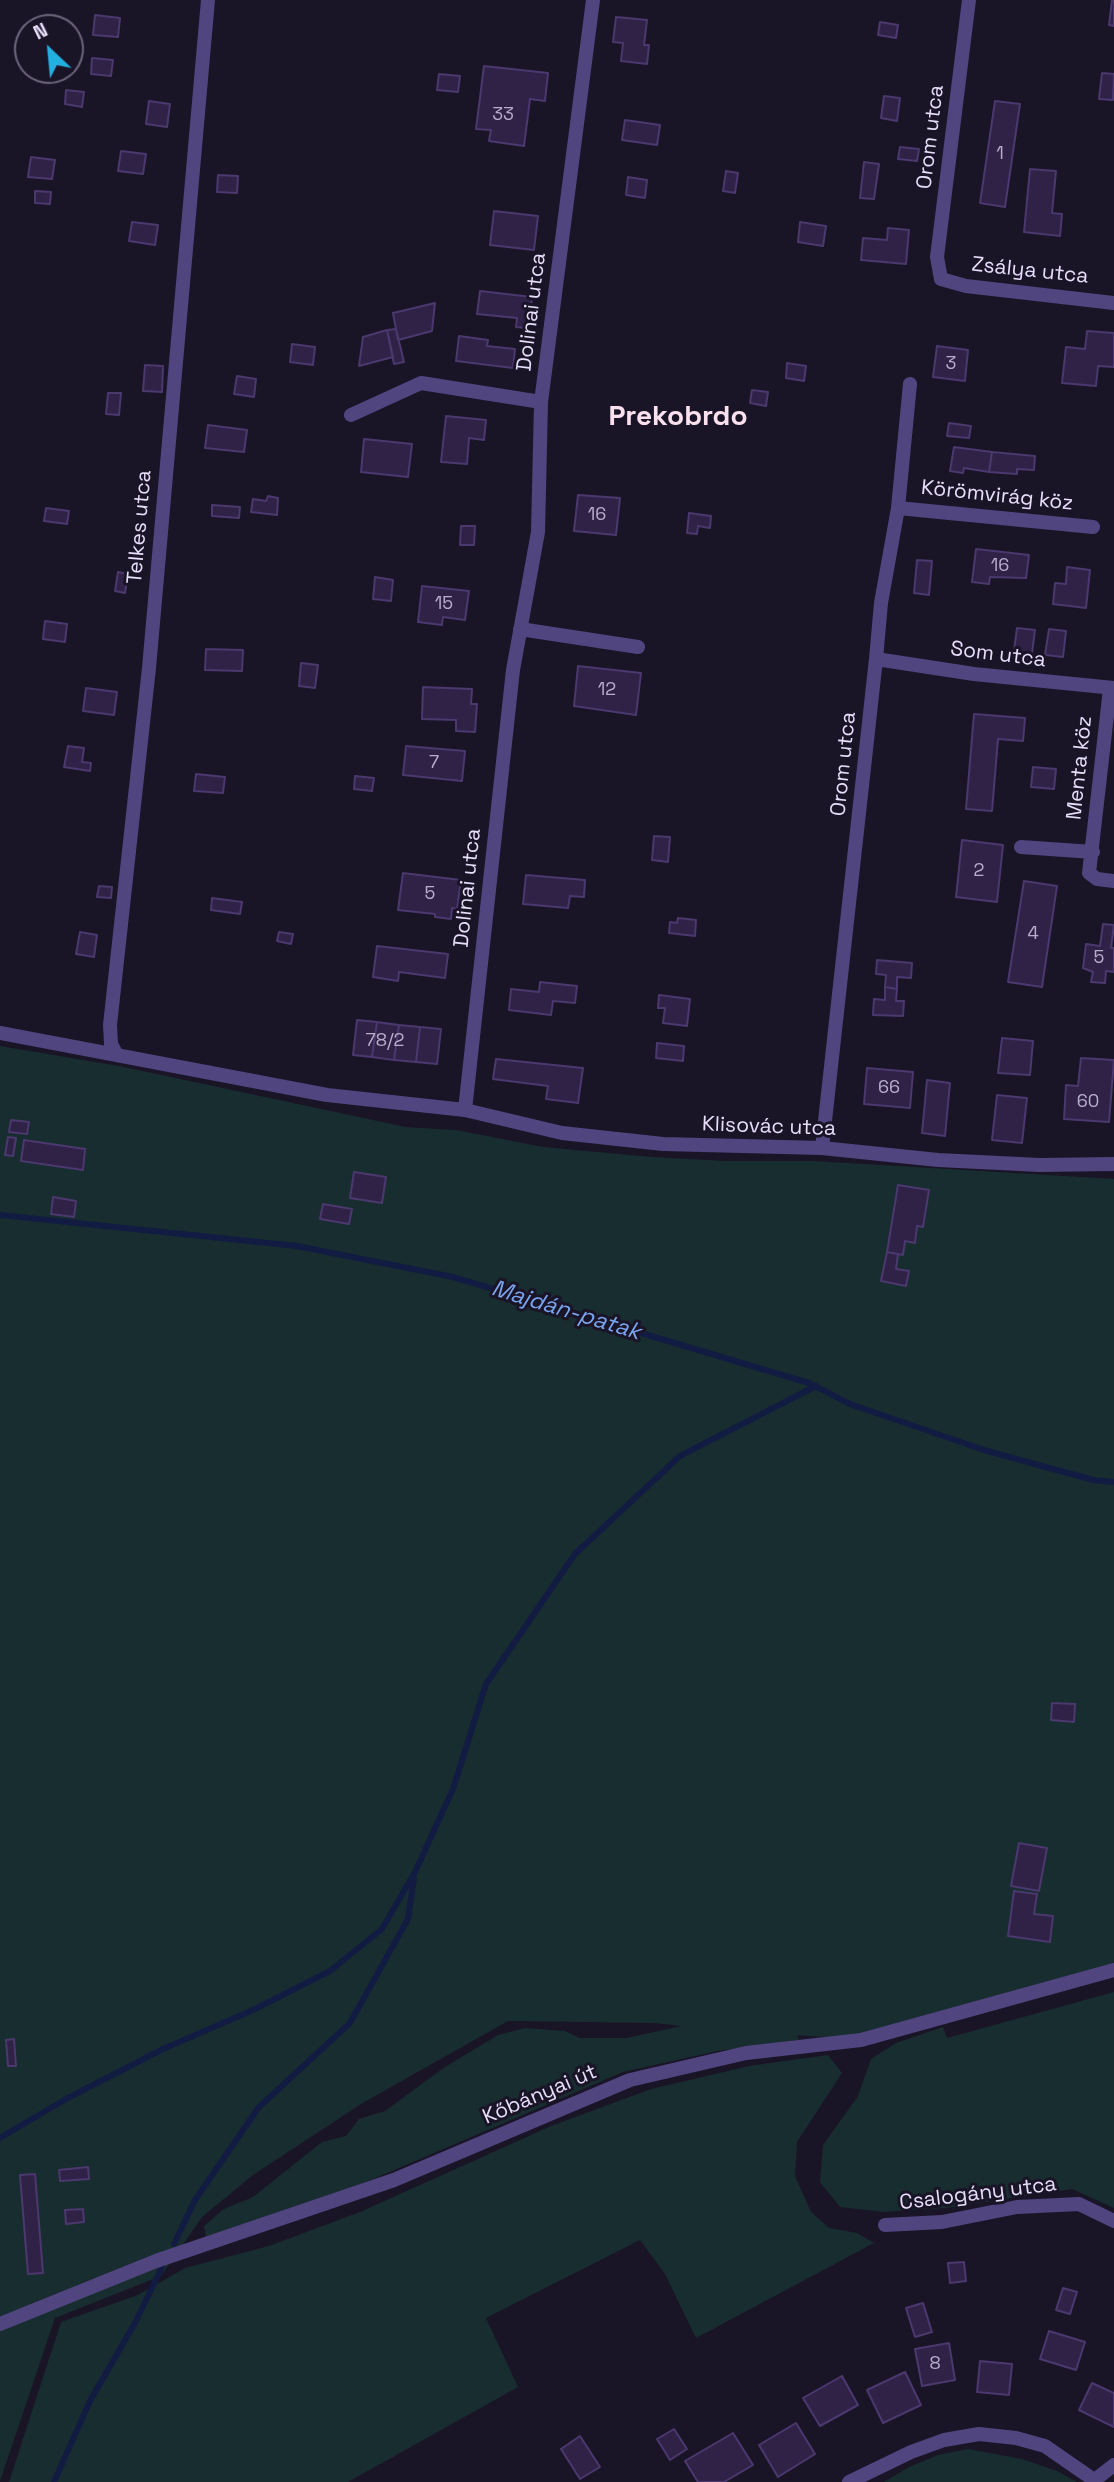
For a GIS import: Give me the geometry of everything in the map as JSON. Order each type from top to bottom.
[{"type":"street","name":"Telkes utca","points":[[117,1055],[111,1044],[110,1025],[149,668],[208,0]]},
{"type":"street","name":"Dolinai utca","points":[[465,1110],[502,760],[520,629],[538,532],[541,402],[593,0]]},
{"type":"street","name":"Orom utca","points":[[941,279],[937,257],[969,0]]},
{"type":"street","name":"Zsálya utca","points":[[941,279],[966,286],[1114,303]]},
{"type":"street","points":[[351,415],[421,383],[541,402]]},
{"type":"street","name":"Orom utca","points":[[822,1148],[881,603],[898,508],[910,384]]},
{"type":"street","name":"Körömvirág köz","points":[[898,508],[1093,527]]},
{"type":"street","points":[[520,629],[638,647]]},
{"type":"street","name":"Som utca","points":[[876,659],[974,674],[1112,689]]},
{"type":"street","name":"Menta köz","points":[[1112,689],[1089,873],[1097,879],[1114,881]]},
{"type":"street","name":"Menta köz","points":[[1021,847],[1093,852]]},
{"type":"street","name":"Klisovác utca","points":[[0,1033],[327,1095],[465,1110],[562,1133],[663,1144],[822,1148],[938,1160],[1014,1164],[1114,1164]]},
{"type":"street","name":"Kőbányai út","points":[[0,2324],[156,2261],[394,2180],[629,2080],[746,2053],[861,2040],[1114,1970]]},
{"type":"street","name":"Csalogány utca","points":[[885,2225],[942,2222],[1017,2207],[1079,2204],[1114,2221]]},
{"type":"street","points":[[854,2481],[911,2452],[944,2440],[979,2434],[1016,2438],[1045,2446],[1093,2481],[1114,2465]]},
{"type":"green space","points":[[0,1046],[119,1066],[406,1127],[456,1130],[543,1147],[652,1157],[726,1161],[815,1161],[1114,1179],[1114,1969],[861,2040],[797,2035],[799,2040],[718,2051],[623,2072],[364,2183],[206,2238],[204,2226],[224,2209],[253,2197],[322,2142],[346,2136],[359,2119],[385,2111],[445,2067],[498,2035],[525,2028],[565,2031],[580,2038],[626,2038],[682,2026],[654,2023],[508,2021],[361,2104],[253,2175],[202,2217],[161,2276],[55,2318],[0,2481]]},
{"type":"green space","points":[[1114,1992],[1114,2208],[1072,2189],[946,2208],[883,2212],[840,2207],[820,2182],[823,2145],[858,2096],[871,2059],[896,2043],[943,2027],[947,2038]]},
{"type":"green space","points":[[828,2055],[842,2073],[797,2142],[795,2176],[811,2212],[829,2228],[857,2233],[874,2243],[696,2338],[665,2274],[640,2240],[486,2318],[518,2387],[348,2482],[9,2482],[61,2322],[138,2295],[185,2268],[269,2246],[360,2212],[551,2126],[651,2089],[749,2066]]},
{"type":"green space","points":[[968,2449],[1022,2459],[1057,2471],[1077,2482],[884,2482],[909,2467],[938,2455]]},
{"type":"building","points":[[1114,0],[1114,26],[1109,25]]},
{"type":"building","points":[[95,15],[120,18],[118,37],[93,35]]},
{"type":"building","points":[[616,17],[647,20],[644,45],[649,45],[647,64],[621,61],[623,43],[613,42]]},
{"type":"building","points":[[880,22],[898,25],[896,38],[878,35]]},
{"type":"building","points":[[92,58],[113,60],[111,76],[91,74]]},
{"type":"building","points":[[484,66],[548,73],[545,101],[530,99],[524,146],[489,141],[491,130],[476,129]]},
{"type":"building","points":[[1102,73],[1114,74],[1113,100],[1099,99]]},
{"type":"building","points":[[439,74],[460,76],[458,92],[437,90]]},
{"type":"building","points":[[66,90],[84,92],[82,107],[65,104]]},
{"type":"building","points":[[884,96],[900,98],[897,121],[881,118]]},
{"type":"building","points":[[149,101],[170,104],[167,127],[146,124]]},
{"type":"building","points":[[995,101],[1020,104],[1005,207],[980,203]]},
{"type":"building","points":[[625,120],[660,125],[657,145],[622,140]]},
{"type":"building","points":[[900,147],[919,149],[917,161],[898,159]]},
{"type":"building","points":[[121,151],[146,154],[143,174],[118,171]]},
{"type":"building","points":[[31,157],[55,160],[52,179],[28,177]]},
{"type":"building","points":[[864,162],[879,164],[874,199],[860,198]]},
{"type":"building","points":[[1030,169],[1056,171],[1052,213],[1062,214],[1060,236],[1024,232]]},
{"type":"building","points":[[726,171],[738,173],[735,193],[723,191]]},
{"type":"building","points":[[218,175],[238,176],[237,193],[217,192]]},
{"type":"building","points":[[628,177],[647,180],[645,198],[626,195]]},
{"type":"building","points":[[35,191],[51,192],[50,204],[35,203]]},
{"type":"building","points":[[494,211],[538,216],[534,250],[490,245]]},
{"type":"building","points":[[132,222],[158,225],[155,245],[129,241]]},
{"type":"building","points":[[800,222],[826,226],[823,246],[798,242]]},
{"type":"building","points":[[888,228],[909,230],[906,264],[861,260],[863,238],[887,240]]},
{"type":"building","points":[[480,291],[532,297],[529,328],[516,327],[517,318],[477,314]]},
{"type":"building","points":[[435,303],[432,331],[398,340],[393,313]]},
{"type":"building","points":[[396,329],[404,362],[394,364],[387,330]]},
{"type":"building","points":[[387,330],[393,357],[359,366],[363,337]]},
{"type":"building","points":[[1087,331],[1114,333],[1114,367],[1098,366],[1096,386],[1062,383],[1066,347],[1085,349]]},
{"type":"building","points":[[459,336],[488,340],[487,346],[515,349],[513,368],[456,361]]},
{"type":"building","points":[[292,344],[315,347],[313,365],[290,362]]},
{"type":"building","points":[[937,346],[968,350],[965,381],[933,377]]},
{"type":"building","points":[[787,363],[806,366],[804,381],[786,378]]},
{"type":"building","points":[[145,365],[163,366],[162,392],[143,391]]},
{"type":"building","points":[[237,376],[256,379],[254,397],[234,394]]},
{"type":"building","points":[[752,390],[768,392],[766,406],[750,403]]},
{"type":"building","points":[[108,393],[121,393],[119,415],[106,414]]},
{"type":"building","points":[[446,416],[486,420],[484,440],[469,438],[467,464],[441,462]]},
{"type":"building","points":[[949,423],[971,426],[969,438],[947,436]]},
{"type":"building","points":[[208,425],[247,430],[244,452],[205,448]]},
{"type":"building","points":[[364,439],[412,444],[408,477],[361,472]]},
{"type":"building","points":[[954,447],[992,452],[989,472],[964,468],[963,473],[950,471]]},
{"type":"building","points":[[992,452],[1035,456],[1034,470],[1017,469],[1017,474],[989,472]]},
{"type":"building","points":[[578,495],[620,498],[616,535],[574,531]]},
{"type":"building","points":[[268,496],[278,498],[277,515],[251,512],[253,499],[266,501]]},
{"type":"building","points":[[212,505],[240,507],[239,518],[212,516]]},
{"type":"building","points":[[46,508],[69,511],[67,524],[44,521]]},
{"type":"building","points":[[689,513],[711,516],[710,528],[698,526],[697,534],[687,533]]},
{"type":"building","points":[[461,526],[475,526],[474,545],[460,545]]},
{"type":"building","points":[[976,549],[1029,555],[1026,578],[990,577],[989,584],[972,582]]},
{"type":"building","points":[[917,560],[932,561],[929,595],[914,593]]},
{"type":"building","points":[[1067,567],[1090,570],[1086,608],[1053,604],[1055,583],[1066,584]]},
{"type":"building","points":[[118,572],[128,574],[125,593],[115,591]]},
{"type":"building","points":[[375,577],[393,580],[391,601],[373,599]]},
{"type":"building","points":[[422,586],[469,591],[465,620],[443,617],[442,625],[418,622]]},
{"type":"building","points":[[45,621],[67,624],[65,642],[43,639]]},
{"type":"building","points":[[1017,628],[1035,630],[1031,661],[1013,658]]},
{"type":"building","points":[[1049,629],[1066,631],[1063,657],[1045,655]]},
{"type":"building","points":[[206,649],[243,650],[242,671],[205,670]]},
{"type":"building","points":[[301,663],[318,665],[315,688],[299,686]]},
{"type":"building","points":[[578,666],[641,673],[636,715],[574,706]]},
{"type":"building","points":[[423,687],[472,689],[471,704],[477,704],[475,732],[456,731],[456,720],[422,719]]},
{"type":"building","points":[[86,688],[117,692],[114,715],[83,711]]},
{"type":"building","points":[[974,714],[1025,718],[1023,741],[998,739],[992,811],[966,809]]},
{"type":"building","points":[[68,746],[84,748],[82,762],[91,763],[90,771],[64,767]]},
{"type":"building","points":[[406,746],[465,751],[462,781],[403,775]]},
{"type":"building","points":[[1033,767],[1056,769],[1054,789],[1031,787]]},
{"type":"building","points":[[196,774],[225,777],[223,793],[194,791]]},
{"type":"building","points":[[355,776],[374,778],[372,791],[354,789]]},
{"type":"building","points":[[654,836],[670,837],[668,862],[652,860]]},
{"type":"building","points":[[962,840],[1003,845],[997,902],[956,897]]},
{"type":"building","points":[[403,873],[461,880],[457,909],[452,908],[451,919],[435,917],[435,914],[398,910]]},
{"type":"building","points":[[526,875],[585,880],[584,897],[570,896],[568,908],[523,904]]},
{"type":"building","points":[[1024,881],[1057,886],[1042,987],[1008,982]]},
{"type":"building","points":[[99,886],[112,887],[111,898],[97,897]]},
{"type":"building","points":[[212,898],[242,902],[240,914],[211,910]]},
{"type":"building","points":[[678,918],[696,920],[695,936],[669,933],[670,922],[677,923]]},
{"type":"building","points":[[1103,924],[1114,925],[1111,948],[1114,948],[1114,972],[1106,971],[1105,983],[1091,982],[1093,972],[1083,968],[1086,944],[1100,946]]},
{"type":"building","points":[[80,932],[97,935],[94,957],[76,954]]},
{"type":"building","points":[[279,932],[293,934],[291,944],[277,941]]},
{"type":"building","points":[[377,946],[448,954],[445,978],[399,972],[398,981],[373,977]]},
{"type":"building","points":[[877,960],[912,963],[911,978],[897,977],[897,989],[885,987],[886,975],[876,974]]},
{"type":"building","points":[[540,982],[577,986],[575,1003],[553,1001],[551,1015],[509,1010],[511,989],[539,992]]},
{"type":"building","points":[[885,987],[897,989],[896,1001],[904,1001],[903,1016],[873,1015],[874,999],[885,1000]]},
{"type":"building","points":[[659,995],[690,999],[687,1026],[663,1023],[665,1008],[658,1008]]},
{"type":"building","points":[[357,1020],[377,1022],[372,1057],[353,1055]]},
{"type":"building","points":[[377,1022],[399,1025],[394,1060],[372,1057]]},
{"type":"building","points":[[399,1025],[420,1027],[416,1062],[394,1060]]},
{"type":"building","points":[[420,1027],[441,1029],[437,1064],[416,1062]]},
{"type":"building","points":[[1002,1038],[1033,1041],[1030,1075],[998,1073]]},
{"type":"building","points":[[657,1043],[684,1046],[683,1061],[656,1058]]},
{"type":"building","points":[[1081,1058],[1114,1060],[1109,1122],[1064,1119],[1066,1085],[1078,1086]]},
{"type":"building","points":[[496,1059],[583,1068],[578,1103],[546,1099],[548,1086],[493,1079]]},
{"type":"building","points":[[867,1068],[913,1072],[910,1108],[864,1104]]},
{"type":"building","points":[[927,1080],[950,1083],[945,1136],[922,1133]]},
{"type":"building","points":[[997,1095],[1027,1098],[1022,1143],[992,1140]]},
{"type":"building","points":[[11,1120],[29,1122],[27,1134],[9,1132]]},
{"type":"building","points":[[8,1137],[16,1138],[13,1156],[5,1155]]},
{"type":"building","points":[[24,1140],[85,1149],[83,1170],[21,1161]]},
{"type":"building","points":[[354,1172],[386,1177],[382,1203],[350,1198]]},
{"type":"building","points":[[898,1185],[929,1190],[923,1227],[917,1226],[915,1243],[905,1241],[903,1255],[887,1252]]},
{"type":"building","points":[[53,1197],[76,1201],[74,1217],[51,1214]]},
{"type":"building","points":[[323,1204],[352,1209],[349,1224],[320,1219]]},
{"type":"building","points":[[887,1252],[898,1254],[896,1269],[909,1271],[906,1286],[881,1281]]},
{"type":"building","points":[[1052,1703],[1075,1704],[1074,1722],[1051,1720]]},
{"type":"building","points":[[1019,1843],[1047,1848],[1039,1891],[1011,1886]]},
{"type":"building","points":[[1014,1891],[1037,1894],[1034,1914],[1053,1916],[1050,1942],[1008,1936]]},
{"type":"building","points":[[14,2039],[16,2066],[8,2066],[6,2040]]},
{"type":"building","points":[[88,2167],[89,2179],[60,2181],[59,2170]]},
{"type":"building","points":[[35,2174],[43,2273],[28,2274],[20,2175]]},
{"type":"building","points":[[83,2209],[84,2222],[66,2224],[65,2210]]},
{"type":"building","points":[[964,2262],[966,2281],[950,2283],[948,2263]]},
{"type":"building","points":[[1063,2288],[1077,2292],[1070,2314],[1056,2310]]},
{"type":"building","points":[[923,2303],[932,2332],[915,2337],[906,2308]]},
{"type":"building","points":[[1049,2331],[1085,2342],[1076,2370],[1040,2359]]},
{"type":"building","points":[[949,2343],[955,2380],[922,2386],[915,2349]]},
{"type":"building","points":[[980,2361],[1012,2364],[1009,2395],[977,2392]]},
{"type":"building","points":[[905,2372],[921,2405],[883,2423],[867,2390]]},
{"type":"building","points":[[842,2376],[858,2405],[820,2426],[803,2398]]},
{"type":"building","points":[[1092,2383],[1114,2393],[1114,2427],[1079,2410]]},
{"type":"building","points":[[796,2423],[815,2454],[778,2477],[759,2445]]},
{"type":"building","points":[[674,2429],[687,2449],[670,2460],[657,2439]]},
{"type":"building","points":[[733,2433],[753,2465],[724,2482],[698,2482],[685,2461]]},
{"type":"building","points":[[580,2436],[600,2467],[580,2479],[561,2449]]},
{"type":"waterway","name":"Majdán-patak","points":[[0,1215],[297,1246],[453,1277],[809,1383],[850,1404],[984,1450],[1093,1480],[1114,1482]]},
{"type":"waterway","points":[[0,2138],[66,2099],[163,2049],[253,2010],[330,1971],[382,1929],[415,1872],[453,1789],[486,1684],[575,1554],[680,1456],[816,1386]]},
{"type":"waterway","points":[[174,2244],[195,2200],[259,2107],[350,2023],[408,1919],[414,1878]]},
{"type":"waterway","points":[[54,2482],[90,2401],[135,2323],[162,2267]]},
{"type":"district","name":"Prekobrdo","points":[[678,417]]}]
